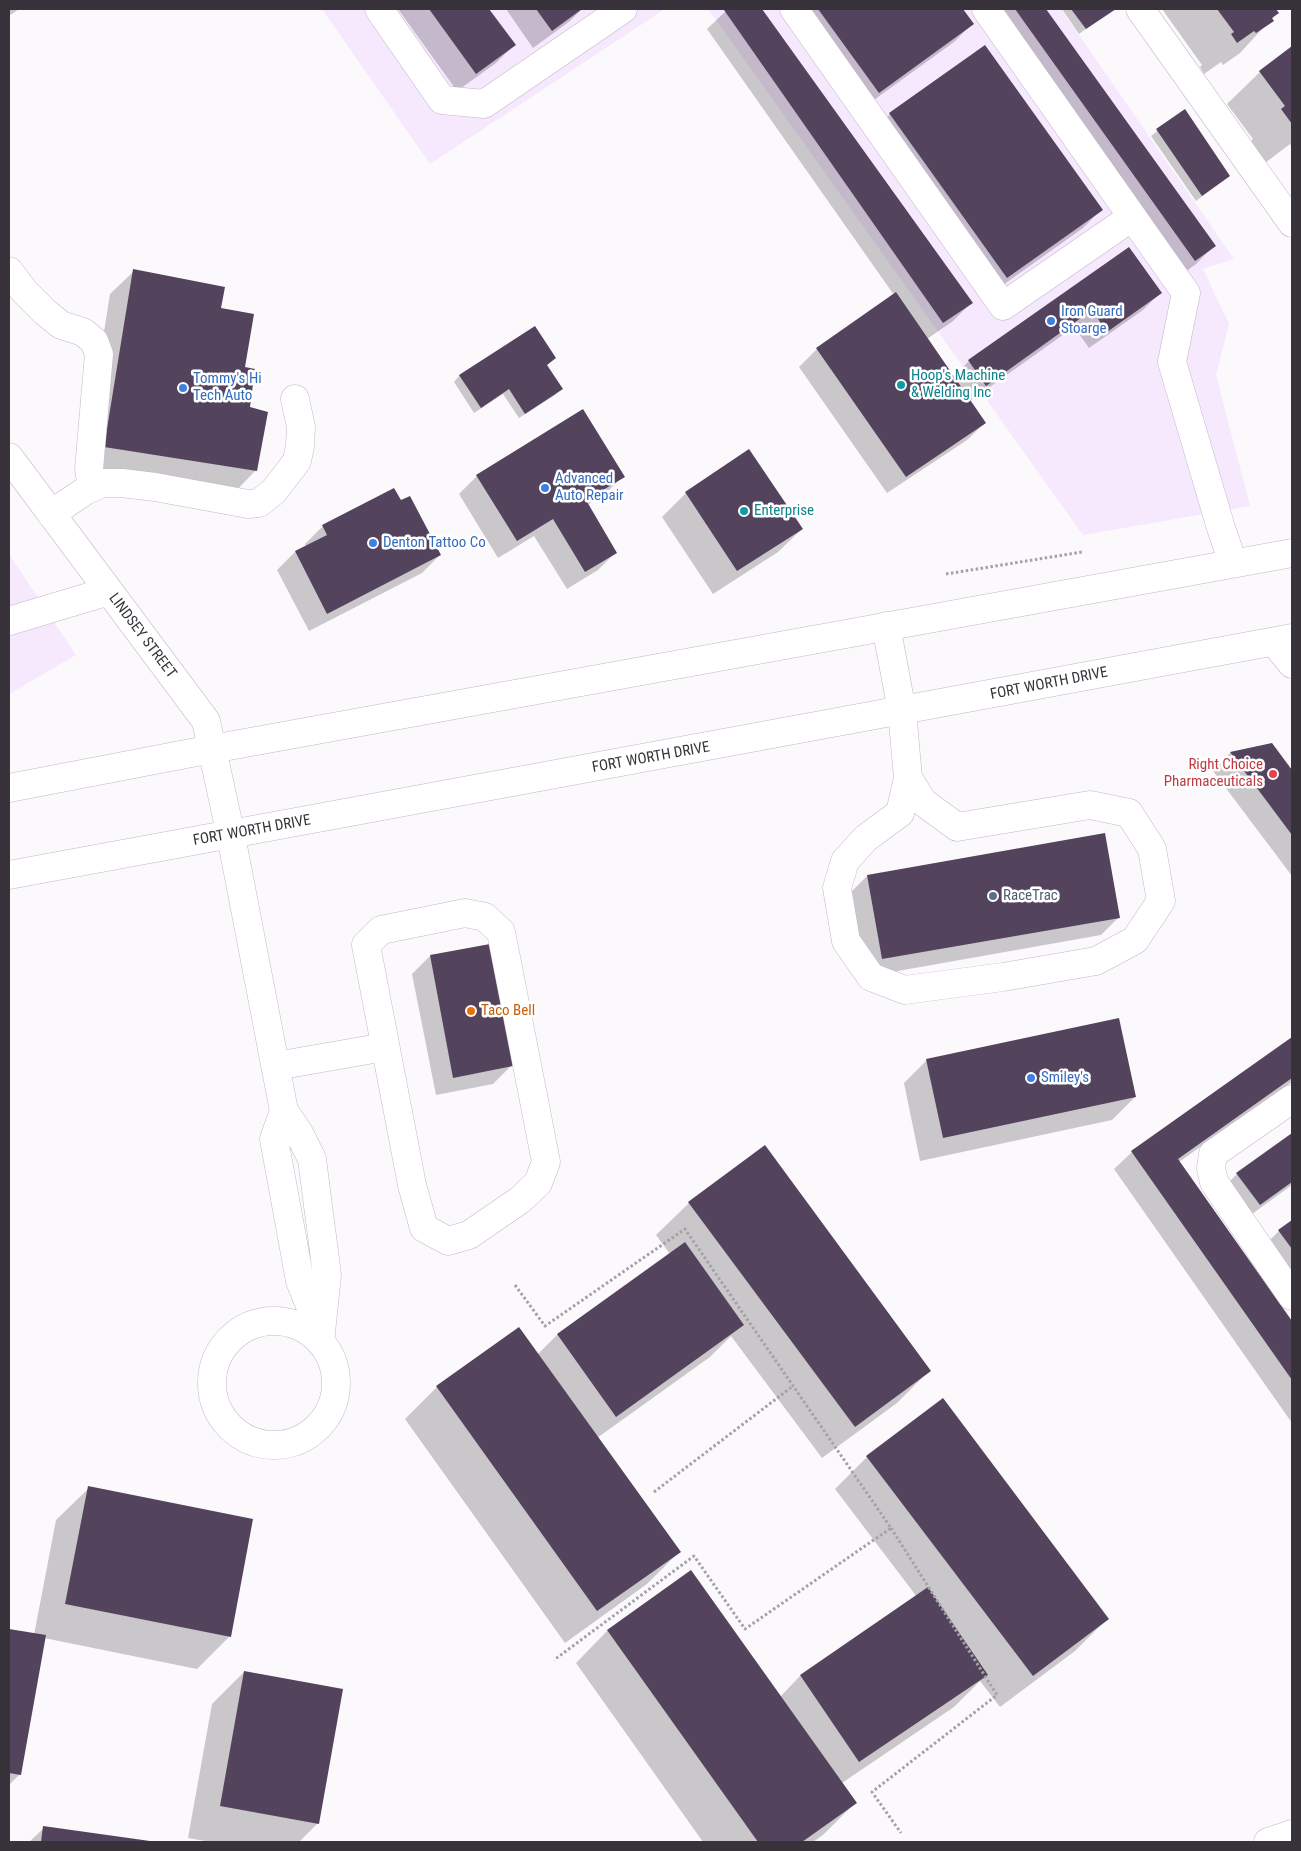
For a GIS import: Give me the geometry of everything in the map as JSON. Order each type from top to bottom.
[{"type":"main road","points":[[379,9],[442,100],[484,104],[623,9]]},
{"type":"main road","points":[[794,9],[1002,306],[1132,217]]},
{"type":"main road","points":[[986,9],[1186,293],[1172,362],[1233,563]]},
{"type":"main road","points":[[1140,9],[1292,224]]},
{"type":"main road","points":[[9,271],[24,291],[45,312],[61,325],[83,332],[94,341],[99,354],[89,469],[92,487]]},
{"type":"main road","points":[[51,514],[92,487],[102,484],[122,483],[248,504],[259,503],[274,491],[297,462],[301,427],[295,399]]},
{"type":"main road","name":"LINDSEY STREET","points":[[9,457],[206,721],[231,836],[284,1111],[300,1133],[312,1159],[326,1275],[320,1342]]},
{"type":"main road","points":[[9,788],[212,749],[1292,552]]},
{"type":"main road","points":[[9,621],[109,591]]},
{"type":"main road","points":[[886,626],[902,711],[908,778],[900,813],[866,838],[845,861],[837,888],[846,941],[870,977],[905,990],[1003,977],[1096,961],[1135,940],[1161,902],[1152,849],[1129,813],[1090,806],[957,827],[923,802],[908,778]]},
{"type":"main road","points":[[1283,640],[1292,664]]},
{"type":"main road","name":"FORT WORTH DRIVE","points":[[9,875],[231,836],[1283,640]]},
{"type":"main road","points":[[465,914],[485,918],[501,932],[546,1162],[538,1183],[520,1200],[469,1235],[448,1241],[424,1228],[412,1186],[385,1047],[366,945],[382,930],[465,914]]},
{"type":"main road","points":[[276,1066],[385,1047]]},
{"type":"main road","points":[[1292,1099],[1213,1154],[1211,1168],[1214,1182],[1292,1296]]},
{"type":"main road","points":[[268,1320],[288,1322],[306,1329],[320,1342],[332,1360],[336,1381],[334,1399],[326,1416],[315,1429],[300,1439],[283,1444],[263,1444],[244,1437],[228,1424],[217,1408],[212,1388],[213,1369],[220,1350],[233,1335],[250,1325],[268,1320]]},
{"type":"main road","points":[[1268,1842],[1292,1834]]},
{"type":"path","points":[[946,574],[1082,552]]},
{"type":"path","points":[[515,1285],[545,1326],[685,1229],[891,1528],[997,1695],[872,1792],[901,1833]]},
{"type":"path","points":[[654,1492],[793,1386]]},
{"type":"path","points":[[554,1660],[694,1556],[745,1630],[891,1528]]},
{"type":"shaded area","points":[[322,9],[665,9],[430,164]]},
{"type":"shaded area","name":"Iron Guard Stoarge","points":[[708,9],[1061,9],[1234,259],[1203,269],[1229,324],[1216,375],[1250,506],[1083,535]]},
{"type":"shaded area","points":[[9,554],[76,655],[9,694]]},
{"type":"building","points":[[429,9],[489,9],[516,45],[476,74]]},
{"type":"building","points":[[536,9],[582,9],[552,31]]},
{"type":"building","points":[[762,9],[973,303],[943,323],[724,10]]},
{"type":"building","points":[[818,9],[963,9],[974,24],[879,93]]},
{"type":"building","points":[[1015,9],[1046,9],[1216,246],[1195,261]]},
{"type":"building","points":[[1071,9],[1116,9],[1086,29]]},
{"type":"building","points":[[1217,9],[1276,9],[1279,13],[1272,18],[1274,21],[1256,33],[1254,31],[1237,43],[1231,34],[1234,32]]},
{"type":"building","points":[[985,45],[1103,210],[1007,278],[889,113]]},
{"type":"building","points":[[1292,46],[1292,124],[1281,109],[1285,106],[1259,71]]},
{"type":"building","points":[[1185,109],[1230,176],[1202,196],[1156,129]]},
{"type":"building","name":"Iron Guard Stoarge","points":[[1129,247],[1162,293],[1107,332],[1092,310],[986,386],[968,360]]},
{"type":"building","name":"Tommy's Hi Tech Auto","points":[[133,269],[225,287],[221,308],[254,314],[245,367],[255,369],[250,407],[268,412],[257,471],[104,447]]},
{"type":"building","name":"Hoop's Machine & Welding Inc","points":[[896,292],[986,423],[906,477],[816,348]]},
{"type":"building","points":[[535,326],[556,358],[547,365],[563,389],[525,414],[509,389],[481,408],[459,375]]},
{"type":"building","name":"Advanced Auto Repair","points":[[583,409],[625,477],[586,500],[617,553],[585,572],[553,519],[517,541],[476,475]]},
{"type":"building","name":"Enterprise","points":[[749,449],[803,529],[737,571],[685,492]]},
{"type":"building","name":"Denton Tattoo Co","points":[[394,488],[401,500],[410,496],[441,555],[327,614],[295,551],[327,535],[322,525]]},
{"type":"building","points":[[1272,743],[1292,770],[1292,835],[1230,752]]},
{"type":"building","name":"RaceTrac","points":[[1105,833],[1120,918],[882,959],[867,875]]},
{"type":"building","name":"Taco Bell","points":[[490,944],[513,1066],[453,1078],[430,955]]},
{"type":"building","name":"Smiley's","points":[[1119,1018],[1136,1097],[943,1138],[926,1059]]},
{"type":"building","points":[[1292,1037],[1292,1078],[1178,1159],[1292,1321],[1292,1380],[1131,1151]]},
{"type":"building","points":[[1292,1133],[1292,1182],[1260,1205],[1236,1173]]},
{"type":"building","points":[[765,1145],[931,1371],[855,1427],[688,1202]]},
{"type":"building","points":[[1292,1220],[1292,1249],[1278,1230]]},
{"type":"building","points":[[685,1242],[744,1325],[616,1417],[557,1334]]},
{"type":"building","points":[[519,1327],[681,1552],[597,1611],[436,1386]]},
{"type":"building","points":[[943,1398],[1109,1619],[1033,1676],[866,1456]]},
{"type":"building","points":[[88,1486],[253,1519],[231,1637],[65,1604]]},
{"type":"building","points":[[691,1570],[857,1803],[802,1842],[758,1842],[607,1630]]},
{"type":"building","points":[[928,1587],[988,1675],[859,1762],[800,1675]]},
{"type":"building","points":[[9,1629],[46,1635],[21,1775],[9,1773]]},
{"type":"building","points":[[244,1671],[343,1689],[319,1824],[220,1806]]},
{"type":"building","points":[[43,1826],[150,1841],[150,1842],[41,1842]]},
{"type":"place","name":"Iron Guard Stoarge","points":[[1051,321]]},
{"type":"place","name":"Hoop's Machine & Welding Inc","points":[[901,385]]},
{"type":"place","name":"Tommy's Hi Tech Auto","points":[[183,388]]},
{"type":"place","name":"Advanced Auto Repair","points":[[545,488]]},
{"type":"place","name":"Enterprise","points":[[744,511]]},
{"type":"place","name":"Denton Tattoo Co","points":[[373,543]]},
{"type":"place","name":"Right Choice Pharmaceuticals","points":[[1273,774]]},
{"type":"place","name":"RaceTrac","points":[[993,896]]},
{"type":"place","name":"Taco Bell","points":[[471,1011]]},
{"type":"place","name":"Smiley's","points":[[1031,1078]]}]
